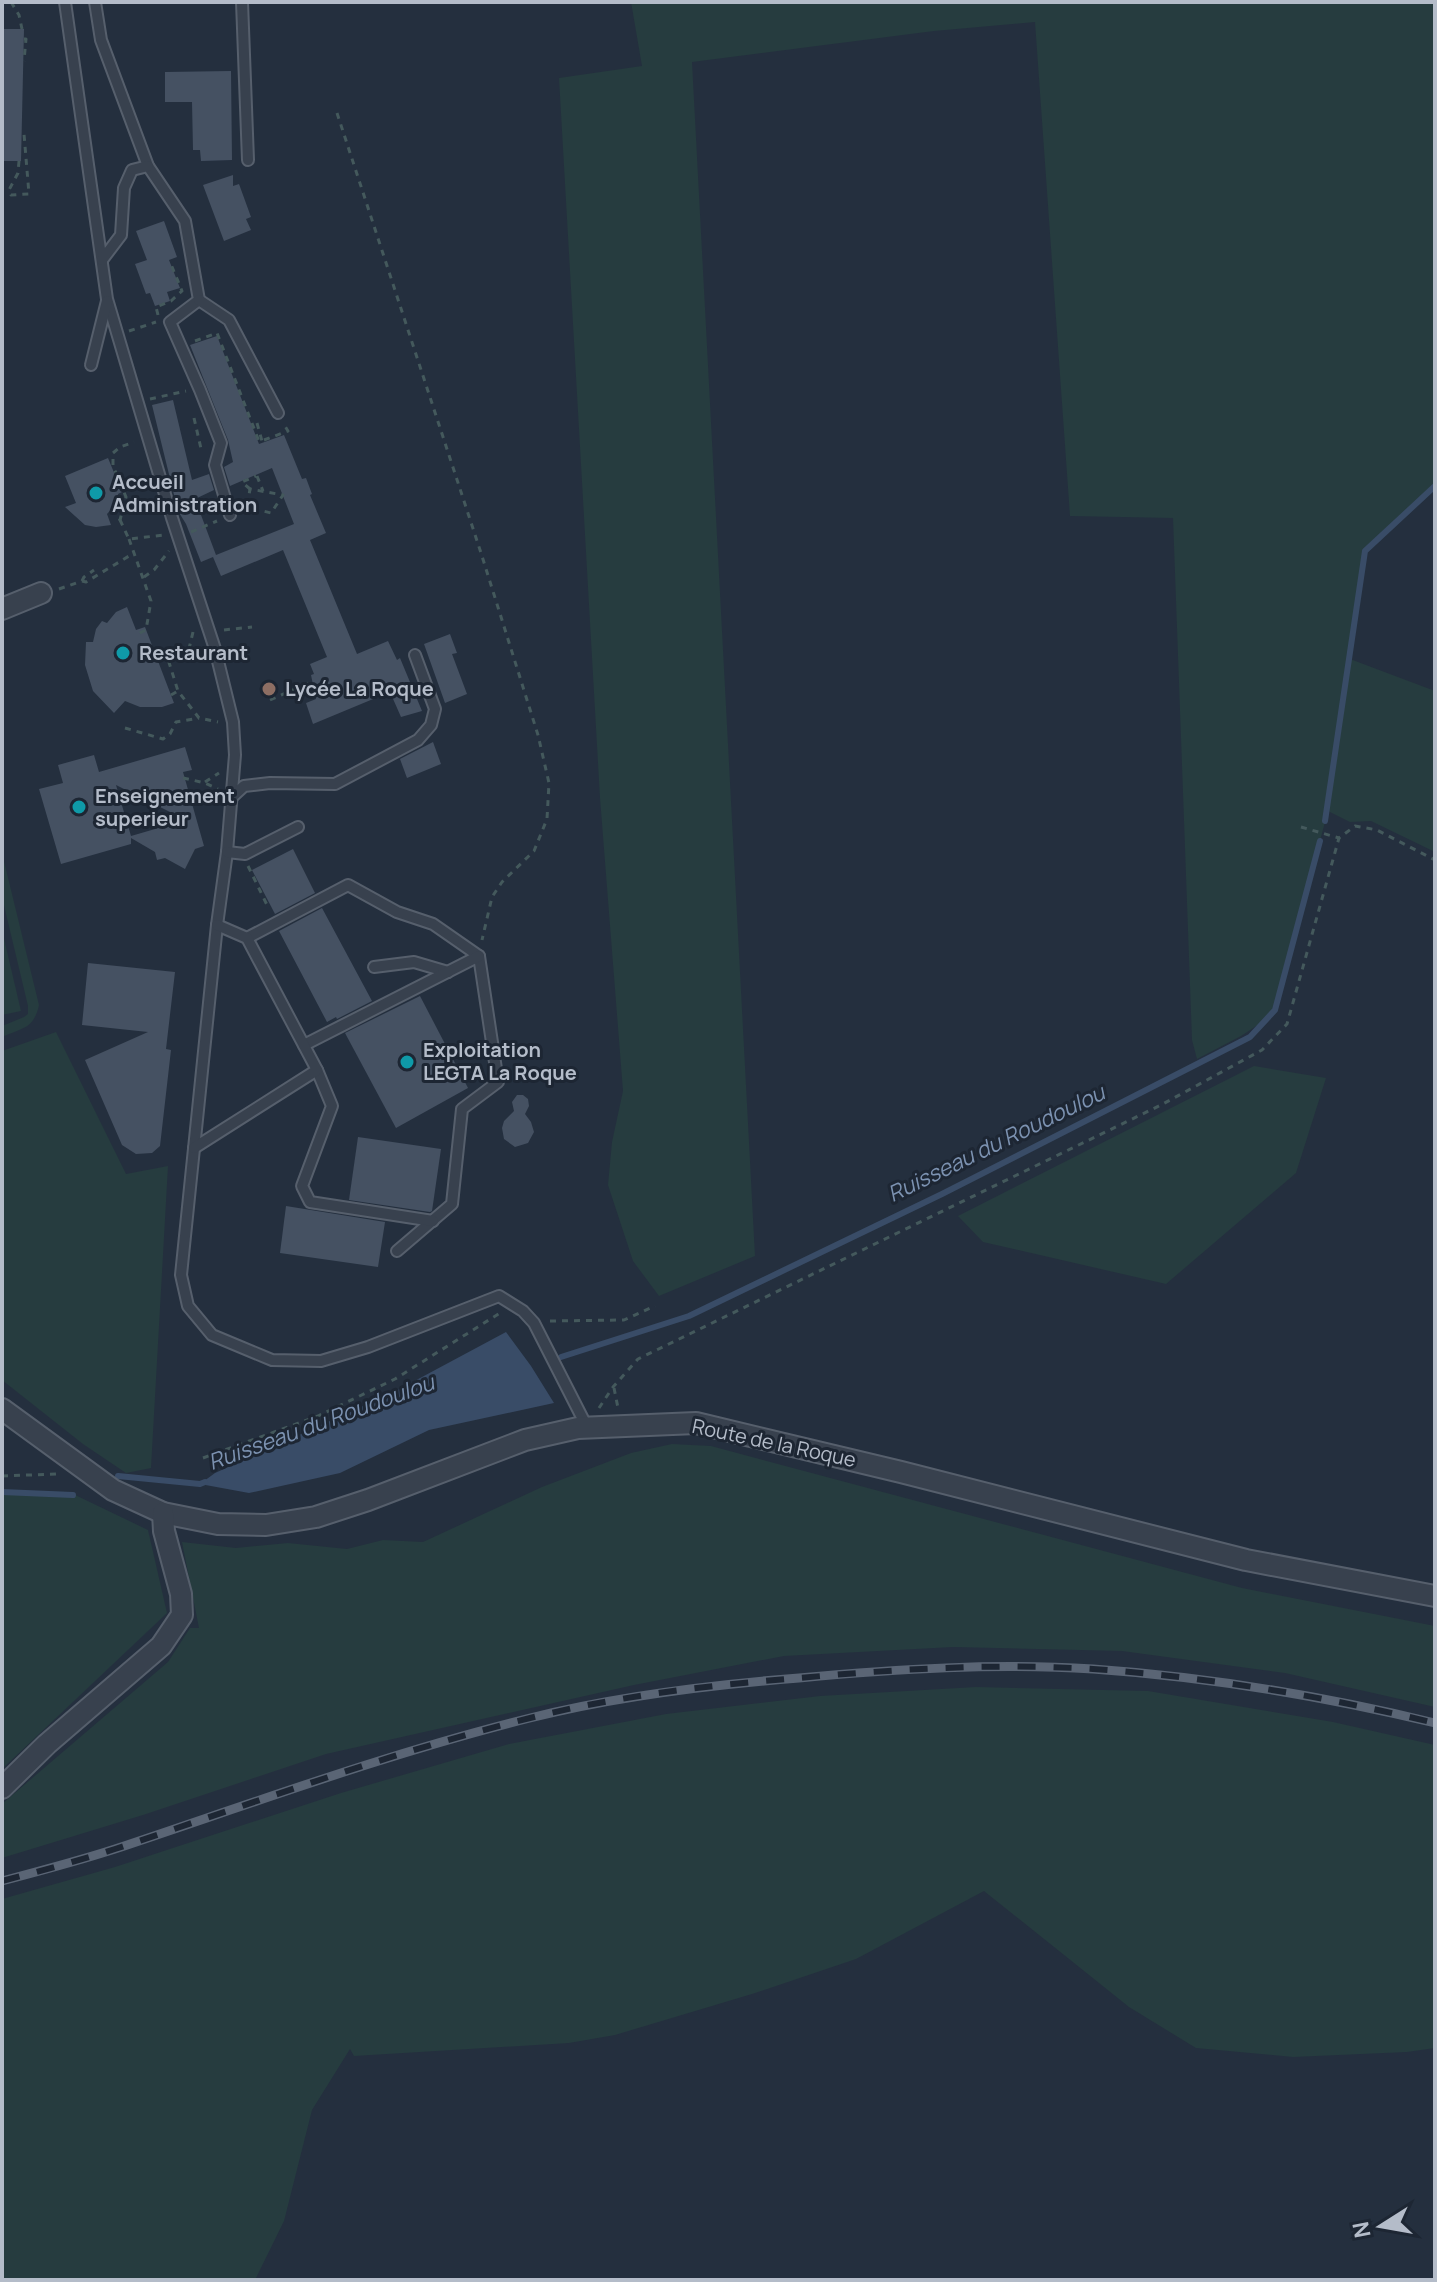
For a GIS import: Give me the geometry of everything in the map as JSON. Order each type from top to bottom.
[{"type":"street","points":[[10,606],[41,593]]},
{"type":"street","name":"Route de la Roque","points":[[2,1409],[113,1490],[163,1513],[218,1524],[266,1525],[316,1517],[525,1440],[587,1427],[696,1423],[1246,1560],[1435,1596]]},
{"type":"street","points":[[2,1788],[47,1744],[161,1646],[182,1615],[181,1594],[164,1531],[163,1513]]},
{"type":"lane","points":[[65,2],[107,299],[172,518],[206,617],[233,722],[235,755],[227,852],[181,1275],[188,1306],[212,1335],[272,1360],[321,1361],[368,1347],[499,1296],[523,1311],[534,1323],[587,1427]]},
{"type":"lane","points":[[95,2],[101,40],[148,166],[185,221],[199,300],[229,320],[278,413]]},
{"type":"lane","points":[[242,2],[248,160]]},
{"type":"lane","points":[[102,260],[121,235],[124,188],[132,170],[148,166]]},
{"type":"lane","points":[[91,365],[107,299]]},
{"type":"lane","points":[[199,300],[170,322],[221,443],[215,465],[230,515]]},
{"type":"lane","points":[[232,797],[244,786],[270,783],[335,784],[418,740],[431,725],[435,709],[415,655]]},
{"type":"lane","points":[[227,852],[245,854],[298,827]]},
{"type":"lane","points":[[247,938],[348,885],[397,912],[433,924],[479,956],[498,1082],[462,1109],[452,1204],[397,1251]]},
{"type":"lane","points":[[217,925],[247,938],[317,1070],[332,1106],[302,1186],[310,1202],[433,1221]]},
{"type":"lane","points":[[304,1045],[479,956]]},
{"type":"lane","points":[[374,967],[414,962],[448,972]]},
{"type":"lane","points":[[194,1148],[317,1070]]},
{"type":"path","points":[[11,2],[19,15],[22,29]]},
{"type":"path","points":[[24,39],[24,61]]},
{"type":"path","points":[[337,113],[481,553],[538,735],[549,783],[547,819],[534,851],[502,882],[492,897],[479,956]]},
{"type":"path","points":[[19,161],[18,173],[9,190],[11,195],[29,194],[22,135]]},
{"type":"path","points":[[156,307],[171,301],[182,291],[171,261],[177,259]]},
{"type":"path","points":[[135,329],[154,323]]},
{"type":"path","points":[[190,340],[191,343],[203,340],[217,333],[261,442]]},
{"type":"path","points":[[150,399],[170,394]]},
{"type":"path","points":[[257,423],[261,442]]},
{"type":"path","points":[[196,427],[197,433]]},
{"type":"path","points":[[261,442],[288,431]]},
{"type":"path","points":[[120,520],[126,497],[113,466],[113,453],[120,447],[150,439]]},
{"type":"path","points":[[202,528],[247,507],[271,513],[283,495],[250,489],[242,482],[256,476],[263,491]]},
{"type":"path","points":[[247,507],[250,489]]},
{"type":"path","points":[[112,509],[129,539],[151,601],[147,625],[141,627],[140,633]]},
{"type":"path","points":[[129,539],[149,537]]},
{"type":"path","points":[[69,586],[86,582],[134,553]]},
{"type":"path","points":[[144,577],[160,563]]},
{"type":"path","points":[[82,581],[94,570]]},
{"type":"path","points":[[199,718],[178,691],[167,656],[188,653],[193,630],[206,617]]},
{"type":"path","points":[[225,630],[252,627]]},
{"type":"path","points":[[270,700],[313,681]]},
{"type":"path","points":[[171,695],[178,691]]},
{"type":"path","points":[[125,728],[163,739],[170,734],[176,722],[199,718],[233,722]]},
{"type":"path","points":[[183,778],[205,783],[232,797]]},
{"type":"path","points":[[613,1387],[638,1359],[1161,1105],[1262,1050],[1287,1024],[1339,838],[1355,826],[1377,830],[1435,860]]},
{"type":"path","points":[[1301,827],[1339,838]]},
{"type":"path","points":[[250,872],[269,909]]},
{"type":"path","points":[[203,1458],[318,1416],[395,1379],[513,1305]]},
{"type":"path","points":[[534,1323],[551,1320],[624,1320],[655,1306]]},
{"type":"path","points":[[2,1476],[63,1474]]},
{"type":"green space","points":[[631,2],[1435,2],[1435,485],[1366,554],[1350,659],[1435,691],[1435,852],[1371,821],[1350,822],[1328,811],[1273,1015],[1197,1059],[1192,1040],[1173,518],[1070,516],[1035,22],[934,31],[692,62],[755,1256],[659,1296],[633,1261],[608,1185],[612,1142],[623,1091],[600,798],[559,78],[642,66]]},
{"type":"green space","points":[[2,853],[39,1005],[30,1023],[2,1037],[2,1026],[28,1014],[28,1006],[2,897]]},
{"type":"green space","points":[[2,930],[21,1011],[2,1015]]},
{"type":"green space","points":[[56,1032],[126,1174],[168,1166],[151,1468],[126,1473],[83,1444],[2,1380],[2,1051]]},
{"type":"green space","points":[[1254,1066],[1326,1078],[1296,1173],[1166,1284],[983,1242],[958,1216]]},
{"type":"green space","points":[[672,1444],[711,1446],[1242,1588],[1435,1626],[1435,1707],[1285,1673],[1122,1651],[953,1647],[784,1656],[634,1685],[326,1754],[2,1858],[2,1804],[168,1662],[190,1628],[199,1628],[182,1542],[236,1548],[288,1543],[347,1549],[383,1540],[423,1542],[542,1487],[631,1453]]},
{"type":"green space","points":[[2,1491],[69,1492],[148,1530],[167,1613],[2,1769]]},
{"type":"green space","points":[[976,1687],[1148,1691],[1333,1722],[1435,1745],[1435,2048],[1293,2057],[1196,2048],[1129,2007],[984,1891],[856,1959],[615,2035],[569,2043],[354,2056],[350,2049],[312,2110],[284,2221],[255,2280],[2,2280],[2,1899],[115,1867],[341,1793],[509,1744],[666,1714],[820,1696]]},
{"type":"water","points":[[506,1332],[554,1403],[429,1430],[340,1473],[249,1493],[200,1484],[215,1473],[394,1392]]},
{"type":"building","points":[[2,29],[24,29],[21,161],[2,161]]},
{"type":"building","points":[[231,71],[232,160],[201,161],[200,150],[193,150],[192,102],[165,102],[165,72]]},
{"type":"building","points":[[233,175],[233,186],[239,184],[251,217],[246,219],[251,230],[224,241],[203,185]]},
{"type":"building","points":[[164,221],[177,257],[169,260],[180,288],[167,292],[170,301],[155,306],[150,293],[146,294],[135,264],[147,260],[136,231]]},
{"type":"building","points":[[217,336],[259,444],[284,435],[302,479],[306,478],[326,533],[310,540],[357,654],[388,641],[397,660],[400,658],[422,711],[401,717],[390,692],[313,724],[306,703],[316,699],[310,664],[327,657],[283,550],[221,576],[213,557],[201,562],[178,511],[152,405],[173,400],[192,480],[209,474],[214,490],[195,499],[216,555],[294,524],[272,468],[230,486],[224,467],[233,462],[228,440],[190,345]]},
{"type":"building","name":"Accueil Administration","points":[[108,458],[122,492],[107,514],[111,525],[85,525],[65,507],[76,503],[65,476]]},
{"type":"building","name":"Restaurant","points":[[127,607],[136,630],[145,627],[174,703],[162,707],[140,707],[125,701],[114,713],[93,691],[85,665],[86,642],[93,642],[102,621],[107,623],[116,612]]},
{"type":"building","points":[[450,634],[457,653],[452,654],[467,694],[445,703],[424,644]]},
{"type":"building","points":[[433,742],[441,764],[407,778],[400,759]]},
{"type":"building","name":"Enseignement superieur","points":[[185,747],[192,770],[183,772],[204,846],[195,849],[185,869],[165,858],[157,860],[155,852],[131,838],[131,844],[61,864],[39,789],[63,783],[58,765],[94,755],[99,772]],"holes":[[[116,785],[186,820],[131,836]]]},
{"type":"building","points":[[293,849],[315,893],[275,914],[252,870]]},
{"type":"building","points":[[322,908],[372,1001],[327,1022],[279,931]]},
{"type":"building","points":[[88,963],[175,972],[166,1049],[171,1050],[160,1146],[152,1153],[136,1154],[122,1145],[85,1060],[148,1032],[82,1025]]},
{"type":"building","name":"Exploitation LEGTA La Roque","points":[[420,996],[468,1088],[396,1128],[345,1033]]},
{"type":"building","points":[[517,1095],[528,1099],[525,1114],[534,1132],[528,1143],[515,1147],[504,1139],[502,1128],[504,1121],[514,1111],[512,1102]]},
{"type":"building","points":[[358,1137],[441,1149],[432,1211],[349,1200]]},
{"type":"building","points":[[286,1206],[385,1222],[378,1267],[280,1253]]},
{"type":"waterway","name":"Ruisseau du Roudoulou","points":[[1325,821],[1365,551],[1435,486]]},
{"type":"waterway","name":"Ruisseau du Roudoulou","points":[[561,1357],[689,1316],[942,1194],[1250,1037],[1275,1010],[1320,841]]},
{"type":"waterway","name":"Ruisseau du Roudoulou","points":[[118,1476],[205,1482]]},
{"type":"waterway","name":"Ruisseau du Roudoulou","points":[[2,1492],[73,1495]]},
{"type":"railway","points":[[2,1881],[101,1853],[321,1779],[477,1732],[596,1703],[731,1684],[946,1668],[1093,1669],[1265,1689],[1435,1723]]},
{"type":"place","name":"Accueil Administration","points":[[96,493]]},
{"type":"place","name":"Restaurant","points":[[123,653]]},
{"type":"place","name":"Lycée La Roque","points":[[269,689]]},
{"type":"place","name":"Enseignement superieur","points":[[79,807]]},
{"type":"place","name":"Exploitation LEGTA La Roque","points":[[407,1062]]}]
